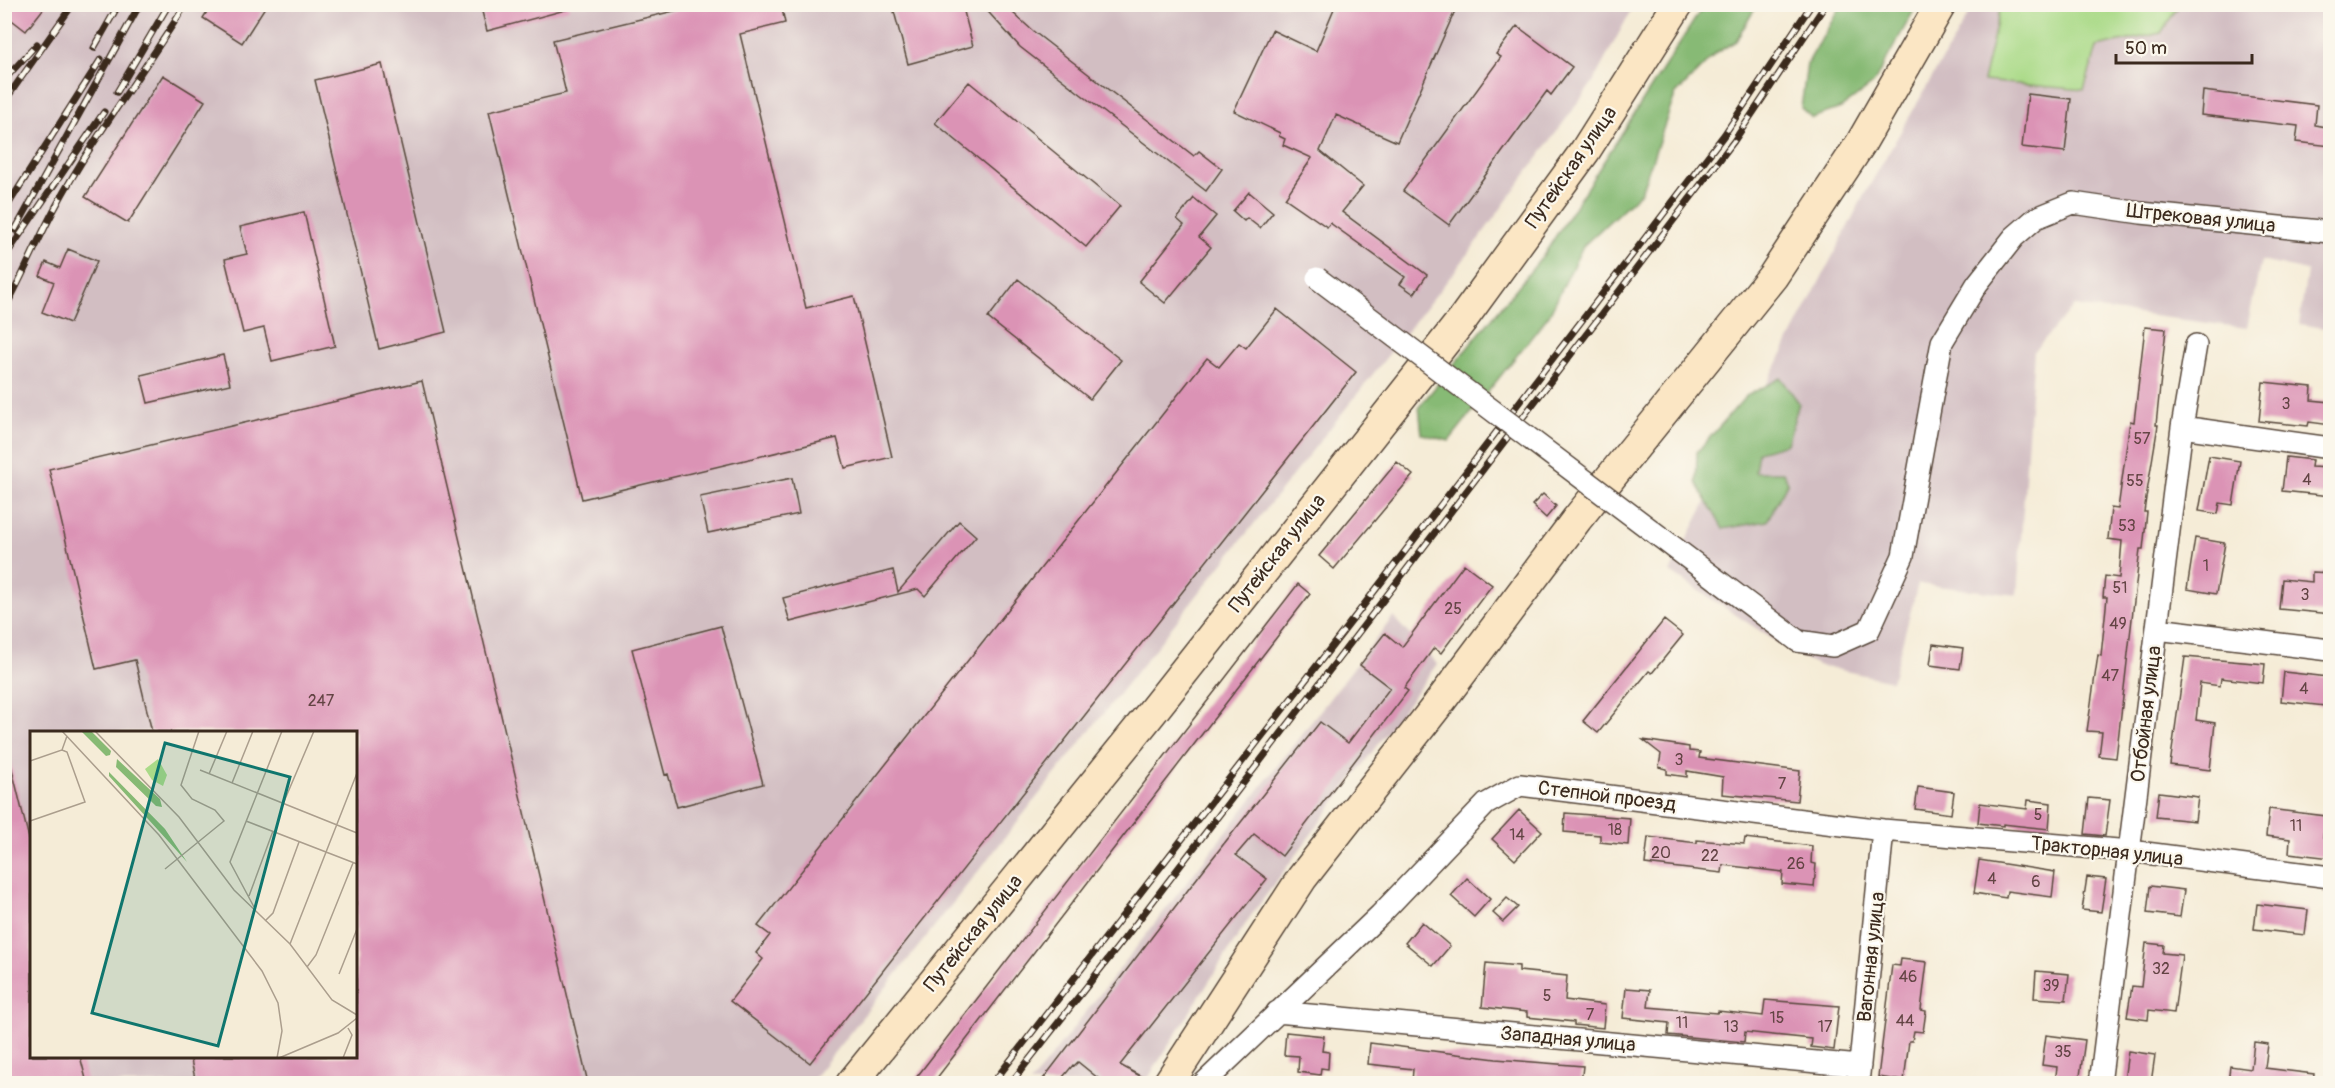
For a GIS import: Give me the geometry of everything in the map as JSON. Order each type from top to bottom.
[{"type":"main road","name":"Путейская улица","points":[[851,1083],[1152,712],[1462,320],[1585,151],[1678,4]]},
{"type":"main road","points":[[1168,1083],[1302,878],[1436,707],[1576,519],[1773,276],[1861,143],[1941,4]]},
{"type":"street","name":"Штрековая улица","points":[[1317,278],[1798,641],[1833,646],[1869,630],[1903,556],[1942,342],[1977,284],[2014,237],[2036,218],[2073,203],[2141,213],[2331,232]]},
{"type":"street","name":"Отбойная улица","points":[[2100,1083],[2182,427],[2196,345]]},
{"type":"street","points":[[2182,427],[2331,448]]},
{"type":"street","points":[[2157,629],[2331,650]]},
{"type":"street","name":"Степной проезд","points":[[1203,1083],[1380,915],[1486,804],[1520,785],[1883,830]]},
{"type":"street","name":"Тракторная улица","points":[[1883,830],[2130,851],[2331,877]]},
{"type":"street","name":"Вагонная улица","points":[[1859,1075],[1883,830]]},
{"type":"street","name":"Западная улица","points":[[1276,1012],[1859,1075]]},
{"type":"shaded area","points":[[5,5],[1634,5],[1593,82],[1462,262],[810,1083],[5,1084]]},
{"type":"shaded area","points":[[1974,5],[2330,5],[2330,329],[2299,324],[2307,271],[2261,261],[2247,328],[2074,306],[2034,351],[2017,595],[1918,584],[1892,681],[1817,665],[1794,653],[1670,572],[1863,197]]},
{"type":"shaded area","points":[[1393,617],[1437,664],[1250,917],[1145,1083],[1030,1084]]},
{"type":"green space","points":[[1842,4],[1917,5],[1873,84],[1841,108],[1812,118],[1801,108],[1807,64]]},
{"type":"green space","points":[[2001,4],[2179,5],[2161,33],[2097,47],[2084,90],[1983,81]]},
{"type":"green space","points":[[1704,5],[1757,5],[1736,41],[1716,53],[1675,95],[1641,192],[1583,246],[1549,315],[1449,441],[1422,434],[1419,407],[1543,256]]},
{"type":"green space","points":[[1781,378],[1799,403],[1787,444],[1758,452],[1755,472],[1783,472],[1788,482],[1767,521],[1723,529],[1696,482],[1697,452],[1746,396]]},
{"type":"building","points":[[4,4],[47,4],[26,31],[4,14]]},
{"type":"building","points":[[212,4],[267,4],[242,43],[203,18]]},
{"type":"building","points":[[480,4],[568,4],[569,9],[487,31]]},
{"type":"building","points":[[703,4],[781,4],[785,23],[740,34],[806,308],[854,296],[892,457],[845,468],[837,438],[582,499],[489,111],[566,93],[553,40]]},
{"type":"building","points":[[892,4],[962,4],[973,46],[908,64]]},
{"type":"building","points":[[981,4],[1003,4],[1033,31],[1194,156],[1199,151],[1222,169],[1206,191],[1020,47]]},
{"type":"building","points":[[1336,4],[1458,4],[1397,142],[1336,115],[1320,151],[1363,186],[1342,212],[1427,275],[1414,294],[1400,284],[1405,277],[1330,223],[1327,227],[1285,198],[1312,158],[1283,145],[1285,139],[1279,136],[1280,133],[1234,111],[1272,30],[1316,51]]},
{"type":"building","points":[[1517,26],[1572,67],[1551,95],[1547,91],[1449,225],[1403,191],[1501,57],[1496,54]]},
{"type":"building","points":[[382,64],[446,332],[379,349],[315,80]]},
{"type":"building","points":[[163,75],[205,101],[128,223],[85,197]]},
{"type":"building","points":[[969,82],[1120,206],[1086,247],[935,123]]},
{"type":"building","points":[[2203,91],[2317,105],[2315,125],[2331,128],[2331,146],[2296,142],[2298,126],[2201,115]]},
{"type":"building","points":[[2028,94],[2071,99],[2065,152],[2022,147]]},
{"type":"building","points":[[1249,192],[1273,212],[1260,228],[1247,218],[1244,221],[1233,211]]},
{"type":"building","points":[[1194,198],[1216,216],[1199,237],[1211,247],[1165,303],[1139,282],[1184,225],[1177,219]]},
{"type":"building","points":[[304,212],[335,346],[272,361],[264,328],[243,333],[225,259],[247,254],[240,227]]},
{"type":"building","points":[[68,249],[97,261],[70,323],[42,312],[54,282],[40,276],[46,262],[60,268]]},
{"type":"building","points":[[1018,279],[1121,360],[1090,399],[988,318]]},
{"type":"building","points":[[1277,309],[1356,372],[810,1063],[730,1001],[763,959],[756,953],[770,935],[758,926],[1207,358],[1219,367],[1239,343],[1246,348]]},
{"type":"building","points":[[2145,327],[2166,329],[2156,425],[2158,425],[2144,512],[2147,512],[2143,549],[2140,549],[2116,758],[2099,756],[2102,732],[2087,731],[2098,655],[2101,656],[2107,597],[2103,597],[2105,576],[2119,578],[2122,541],[2108,539],[2111,508],[2118,509],[2130,421],[2134,422]]},
{"type":"building","points":[[223,355],[230,384],[148,403],[141,375]]},
{"type":"building","points":[[422,381],[588,1083],[196,1083],[190,1058],[357,1058],[357,731],[152,731],[135,660],[96,669],[49,469]]},
{"type":"building","points":[[2263,382],[2312,387],[2311,400],[2331,402],[2331,425],[2309,422],[2308,426],[2259,421]]},
{"type":"building","points":[[2209,456],[2240,461],[2233,505],[2220,503],[2218,514],[2199,511]]},
{"type":"building","points":[[2286,457],[2312,460],[2311,467],[2331,468],[2331,496],[2282,491]]},
{"type":"building","points":[[1397,462],[1413,475],[1334,569],[1319,556]]},
{"type":"building","points":[[792,478],[799,514],[708,533],[700,497]]},
{"type":"building","points":[[1543,494],[1556,506],[1546,518],[1532,505]]},
{"type":"building","points":[[959,521],[976,536],[925,596],[918,589],[790,622],[783,598],[893,570],[898,592]]},
{"type":"building","points":[[2195,538],[2225,543],[2216,594],[2187,589]]},
{"type":"building","points":[[1464,564],[1492,585],[1441,653],[1434,648],[1404,688],[1408,691],[1282,856],[1254,834],[1236,855],[1267,879],[1120,1065],[1151,1083],[1104,1083],[1078,1062],[1058,1083],[1040,1083],[1320,722],[1348,743],[1390,688],[1360,665],[1385,633],[1402,647]]},
{"type":"building","points":[[2312,572],[2331,573],[2331,614],[2279,609],[2282,579],[2312,582]]},
{"type":"building","points":[[1298,584],[1310,594],[933,1083],[912,1083]]},
{"type":"building","points":[[1664,620],[1683,635],[1652,673],[1649,671],[1598,733],[1583,721]]},
{"type":"building","points":[[721,626],[763,784],[677,807],[668,774],[665,775],[632,649]]},
{"type":"building","points":[[1933,644],[1963,648],[1960,669],[1930,665]]},
{"type":"building","points":[[2185,657],[2265,664],[2263,683],[2221,678],[2220,686],[2200,683],[2196,720],[2215,723],[2210,770],[2170,765]]},
{"type":"building","points":[[2284,672],[2328,677],[2325,706],[2281,701]]},
{"type":"building","points":[[1643,740],[1689,747],[1689,751],[1700,752],[1699,758],[1800,771],[1797,801],[1722,794],[1723,777],[1687,771],[1687,777],[1667,774],[1667,769],[1659,767],[1661,754]]},
{"type":"building","points":[[10,761],[30,843],[30,1058],[81,1058],[87,1083],[4,1083],[4,762]]},
{"type":"building","points":[[1918,787],[1954,792],[1951,814],[1915,809]]},
{"type":"building","points":[[2159,792],[2198,797],[2195,821],[2156,817]]},
{"type":"building","points":[[2089,798],[2110,800],[2105,836],[2085,834]]},
{"type":"building","points":[[2028,800],[2051,803],[2049,829],[1978,823],[1980,803],[2027,809]]},
{"type":"building","points":[[2269,809],[2326,816],[2323,837],[2331,838],[2331,858],[2289,853],[2290,839],[2266,836]]},
{"type":"building","points":[[1519,810],[1542,831],[1515,860],[1492,839]]},
{"type":"building","points":[[1565,813],[1630,818],[1628,845],[1600,842],[1600,835],[1564,832]]},
{"type":"building","points":[[1648,837],[1697,843],[1697,840],[1744,844],[1745,838],[1812,846],[1811,863],[1816,864],[1814,887],[1782,884],[1783,872],[1723,865],[1722,873],[1645,864]]},
{"type":"building","points":[[1979,860],[2055,872],[2052,897],[2007,891],[2006,898],[1974,893]]},
{"type":"building","points":[[2087,877],[2106,879],[2101,912],[2082,910]]},
{"type":"building","points":[[1467,878],[1490,899],[1474,917],[1451,896]]},
{"type":"building","points":[[2150,886],[2184,890],[2180,917],[2147,913]]},
{"type":"building","points":[[1507,898],[1518,907],[1503,922],[1493,913]]},
{"type":"building","points":[[2257,904],[2308,910],[2305,935],[2254,929]]},
{"type":"building","points":[[1422,922],[1450,946],[1433,966],[1405,943]]},
{"type":"building","points":[[2146,943],[2164,945],[2163,953],[2182,955],[2174,1013],[2149,1010],[2148,1020],[2127,1017],[2132,986],[2141,987]]},
{"type":"building","points":[[1901,959],[1927,962],[1921,1010],[1926,1011],[1923,1032],[1914,1031],[1912,1041],[1909,1041],[1904,1081],[1878,1077],[1892,965],[1900,966]]},
{"type":"building","points":[[1486,963],[1519,966],[1519,971],[1567,976],[1565,1000],[1605,1005],[1603,1028],[1527,1017],[1527,1012],[1482,1007]]},
{"type":"building","points":[[2036,971],[2069,974],[2066,1000],[2034,998]]},
{"type":"building","points":[[1626,988],[1650,990],[1648,1007],[1717,1013],[1718,1011],[1763,1016],[1765,1000],[1839,1006],[1834,1050],[1811,1047],[1812,1039],[1745,1032],[1744,1042],[1668,1035],[1669,1023],[1623,1018]]},
{"type":"building","points":[[1286,1032],[1324,1036],[1322,1051],[1329,1052],[1328,1069],[1321,1068],[1320,1075],[1298,1072],[1299,1056],[1284,1055]]},
{"type":"building","points":[[2046,1035],[2085,1040],[2079,1083],[2055,1083],[2057,1067],[2042,1065]]},
{"type":"building","points":[[2254,1042],[2268,1044],[2265,1068],[2314,1074],[2313,1083],[2228,1083],[2230,1066],[2251,1069]]},
{"type":"building","points":[[1370,1043],[1496,1059],[1583,1066],[1581,1083],[1443,1081],[1443,1083],[1412,1083],[1413,1069],[1368,1064]]},
{"type":"building","points":[[2128,1051],[2155,1055],[2151,1083],[2124,1081]]},
{"type":"railway","points":[[4,102],[73,4]]},
{"type":"railway","points":[[94,48],[119,4]]},
{"type":"railway","points":[[15,230],[140,4]]},
{"type":"railway","points":[[117,92],[169,4]]},
{"type":"railway","points":[[4,310],[48,220],[70,182],[186,4]]},
{"type":"railway","points":[[992,1084],[1360,610],[1724,135],[1812,4]]},
{"type":"railway","points":[[1010,1084],[1128,934],[1734,141],[1826,4]]},
{"type":"railway","points":[[4,80],[37,44]]},
{"type":"railway","points":[[4,211],[101,59]]},
{"type":"railway","points":[[4,258],[104,112]]}]
